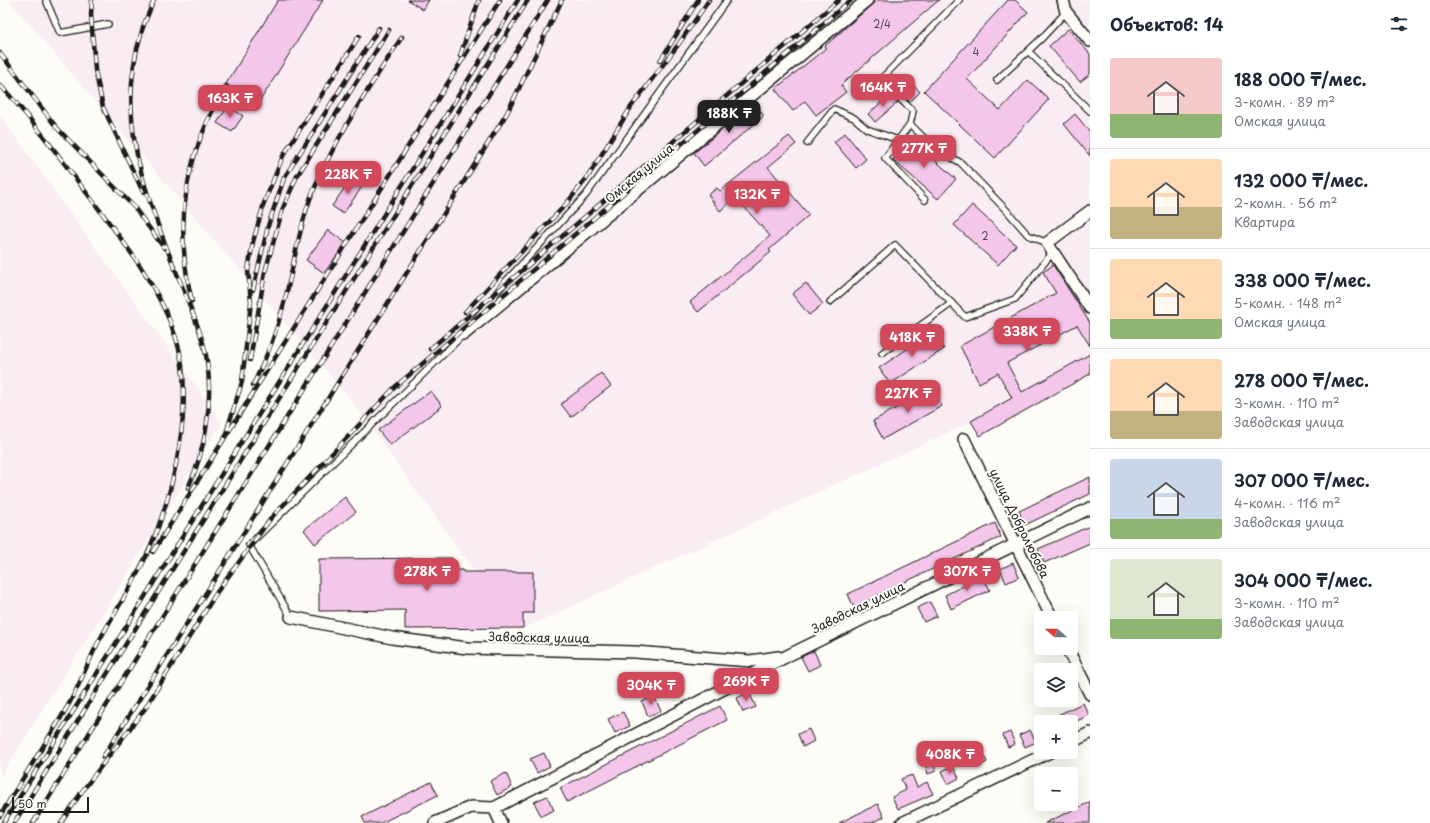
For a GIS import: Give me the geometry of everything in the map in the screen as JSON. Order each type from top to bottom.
[{"type":"street","name":"Омская улица","points":[[464,334],[866,0]]},
{"type":"street","points":[[1063,0],[1066,12],[1090,41]]},
{"type":"street","points":[[1090,211],[1050,248],[1090,308]]},
{"type":"street","name":"улица Добролюбова","points":[[964,439],[1049,611]]},
{"type":"street","name":"Заводская улица","points":[[435,823],[471,807],[494,808],[789,655],[1090,508]]},
{"type":"street","name":"Заводская улица","points":[[291,617],[392,638],[467,648],[635,652],[750,661],[789,655]]},
{"type":"street","points":[[1070,655],[1090,694]]},
{"type":"street","points":[[1078,739],[1090,733]]},
{"type":"street","points":[[902,823],[1035,759]]},
{"type":"street","points":[[494,808],[501,823]]},
{"type":"lane","points":[[46,0],[60,33],[108,24]]},
{"type":"lane","points":[[291,617],[250,545],[464,334],[506,281],[586,195],[727,0]]},
{"type":"lane","points":[[925,200],[885,158],[910,124],[913,111],[880,80],[959,0]]},
{"type":"lane","points":[[997,80],[1066,12]]},
{"type":"lane","points":[[1028,51],[1090,111]]},
{"type":"lane","points":[[807,143],[834,109],[854,118],[868,129],[898,140]]},
{"type":"lane","points":[[830,302],[895,245],[965,317],[1015,299],[1050,248],[1028,235],[961,163],[932,146],[910,124]]},
{"type":"lane","points":[[882,353],[952,303]]},
{"type":"shaded area","points":[[9,0],[1090,0],[1090,367],[518,631],[351,400]]},
{"type":"shaded area","points":[[0,116],[222,422],[0,778]]},
{"type":"building","points":[[278,0],[323,0],[258,104],[226,84]]},
{"type":"building","points":[[408,0],[429,0],[423,10]]},
{"type":"building","points":[[877,0],[939,0],[841,85],[846,92],[816,115],[805,101],[793,111],[775,89],[826,48],[825,46]]},
{"type":"building","points":[[1008,0],[1015,0],[1028,12],[967,79],[1000,110],[1028,80],[1049,99],[995,158],[924,91]]},
{"type":"building","points":[[1068,29],[1090,54],[1090,74],[1080,82],[1049,46]]},
{"type":"building","points":[[909,80],[920,92],[910,102],[898,91]]},
{"type":"building","points":[[890,95],[898,102],[875,122],[868,114]]},
{"type":"building","points":[[754,103],[764,116],[704,166],[694,153]]},
{"type":"building","points":[[228,106],[243,116],[232,132],[217,123]]},
{"type":"building","points":[[1075,114],[1090,132],[1090,156],[1064,124]]},
{"type":"building","points":[[845,133],[866,159],[856,168],[834,142]]},
{"type":"building","points":[[789,136],[796,144],[768,167],[809,215],[769,250],[771,252],[698,312],[690,302],[770,236],[736,198],[720,211],[708,195],[717,188],[720,191]]},
{"type":"building","points":[[911,139],[956,179],[938,199],[893,160]]},
{"type":"building","points":[[353,176],[364,184],[343,214],[332,206]]},
{"type":"building","points":[[972,205],[1016,245],[998,265],[954,225]]},
{"type":"building","points":[[328,230],[346,243],[324,273],[306,260]]},
{"type":"building","points":[[1053,265],[1090,323],[1090,346],[1077,325],[1007,363],[1022,392],[1090,354],[1090,374],[980,436],[971,421],[1012,398],[998,373],[979,383],[960,346],[1056,293],[1043,272]]},
{"type":"building","points":[[806,283],[823,304],[809,315],[792,294]]},
{"type":"building","points":[[932,332],[944,349],[890,384],[879,368]]},
{"type":"building","points":[[601,373],[611,386],[571,417],[561,404]]},
{"type":"building","points":[[932,388],[942,406],[883,439],[873,421]]},
{"type":"building","points":[[431,391],[442,406],[390,445],[378,430]]},
{"type":"building","points":[[1090,477],[1090,494],[1025,525],[1019,511]]},
{"type":"building","points":[[345,497],[356,512],[315,544],[304,530]]},
{"type":"building","points":[[995,523],[1001,537],[890,589],[854,608],[848,594]]},
{"type":"building","points":[[1090,526],[1090,543],[1044,563],[1038,549]]},
{"type":"building","points":[[452,558],[452,570],[463,570],[463,572],[533,572],[533,613],[523,613],[523,628],[405,629],[405,610],[319,611],[319,559]]},
{"type":"building","points":[[1013,563],[1019,577],[1006,583],[1000,569]]},
{"type":"building","points":[[983,576],[990,590],[951,609],[945,595]]},
{"type":"building","points":[[930,602],[937,616],[924,622],[917,608]]},
{"type":"building","points":[[814,651],[820,665],[808,671],[801,657]]},
{"type":"building","points":[[749,692],[756,707],[743,712],[737,698]]},
{"type":"building","points":[[654,696],[661,711],[648,716],[642,702]]},
{"type":"building","points":[[1083,703],[1089,715],[1078,720],[1078,715],[1058,715],[1075,707],[1078,707],[1078,705]]},
{"type":"building","points":[[720,706],[727,720],[567,802],[560,788]]},
{"type":"building","points":[[623,712],[630,726],[615,733],[608,719]]},
{"type":"building","points":[[809,729],[814,741],[803,747],[798,734]]},
{"type":"building","points":[[1030,730],[1034,738],[1034,743],[1025,747],[1019,735]]},
{"type":"building","points":[[1010,732],[1015,744],[1008,747],[1003,735]]},
{"type":"building","points":[[981,750],[987,762],[976,768],[970,756]]},
{"type":"building","points":[[544,753],[550,766],[537,773],[530,759]]},
{"type":"building","points":[[932,758],[936,771],[928,774],[924,761]]},
{"type":"building","points":[[953,766],[959,778],[948,784],[942,771]]},
{"type":"building","points":[[506,773],[512,787],[497,795],[490,781]]},
{"type":"building","points":[[912,775],[917,787],[927,782],[933,794],[898,809],[892,797],[906,790],[901,779]]},
{"type":"building","points":[[431,782],[438,795],[381,823],[365,823],[362,817]]},
{"type":"building","points":[[547,796],[554,810],[541,816],[534,802]]},
{"type":"building","points":[[1090,802],[1090,823],[1045,823],[1071,811],[1078,811],[1078,808]]},
{"type":"building","points":[[878,804],[884,817],[871,823],[839,823]]},
{"type":"railway","points":[[92,0],[91,14],[95,70],[103,107],[143,192]]},
{"type":"railway","points":[[154,0],[136,51],[133,69],[131,104],[132,122],[134,140],[150,203],[203,342],[207,361],[209,393],[204,442],[188,488]]},
{"type":"railway","points":[[460,56],[479,0]]},
{"type":"railway","points":[[153,552],[500,0]]},
{"type":"railway","points":[[4,822],[518,0]]},
{"type":"railway","points":[[14,823],[528,0]]},
{"type":"railway","points":[[33,823],[548,0]]},
{"type":"railway","points":[[103,757],[507,113],[562,0]]},
{"type":"railway","points":[[660,61],[698,0]]},
{"type":"railway","points":[[465,312],[567,203],[587,178],[631,107],[678,45],[709,0]]},
{"type":"railway","points":[[430,349],[839,0]]},
{"type":"railway","points":[[80,794],[144,710],[217,592],[271,518],[395,387],[851,0]]},
{"type":"railway","points":[[253,290],[268,226],[284,178],[379,28]]},
{"type":"railway","points":[[250,360],[265,272],[283,208],[297,176],[389,30]]},
{"type":"railway","points":[[227,430],[242,382],[251,302],[248,270],[253,242],[264,203],[283,156],[359,36]]},
{"type":"railway","points":[[253,385],[275,334],[288,289],[303,221],[312,194],[342,134],[365,94],[402,37]]},
{"type":"railway","points":[[0,53],[57,128],[134,207],[164,248]]},
{"type":"railway","points":[[0,85],[57,153],[127,246],[150,281],[169,318],[176,338],[182,362],[184,389],[183,417],[174,474],[167,501],[149,550],[99,641],[71,701],[0,816]]},
{"type":"railway","points":[[192,301],[186,272],[184,244],[186,190],[192,164],[201,137],[226,86]]},
{"type":"railway","points":[[61,823],[83,790]]}]
